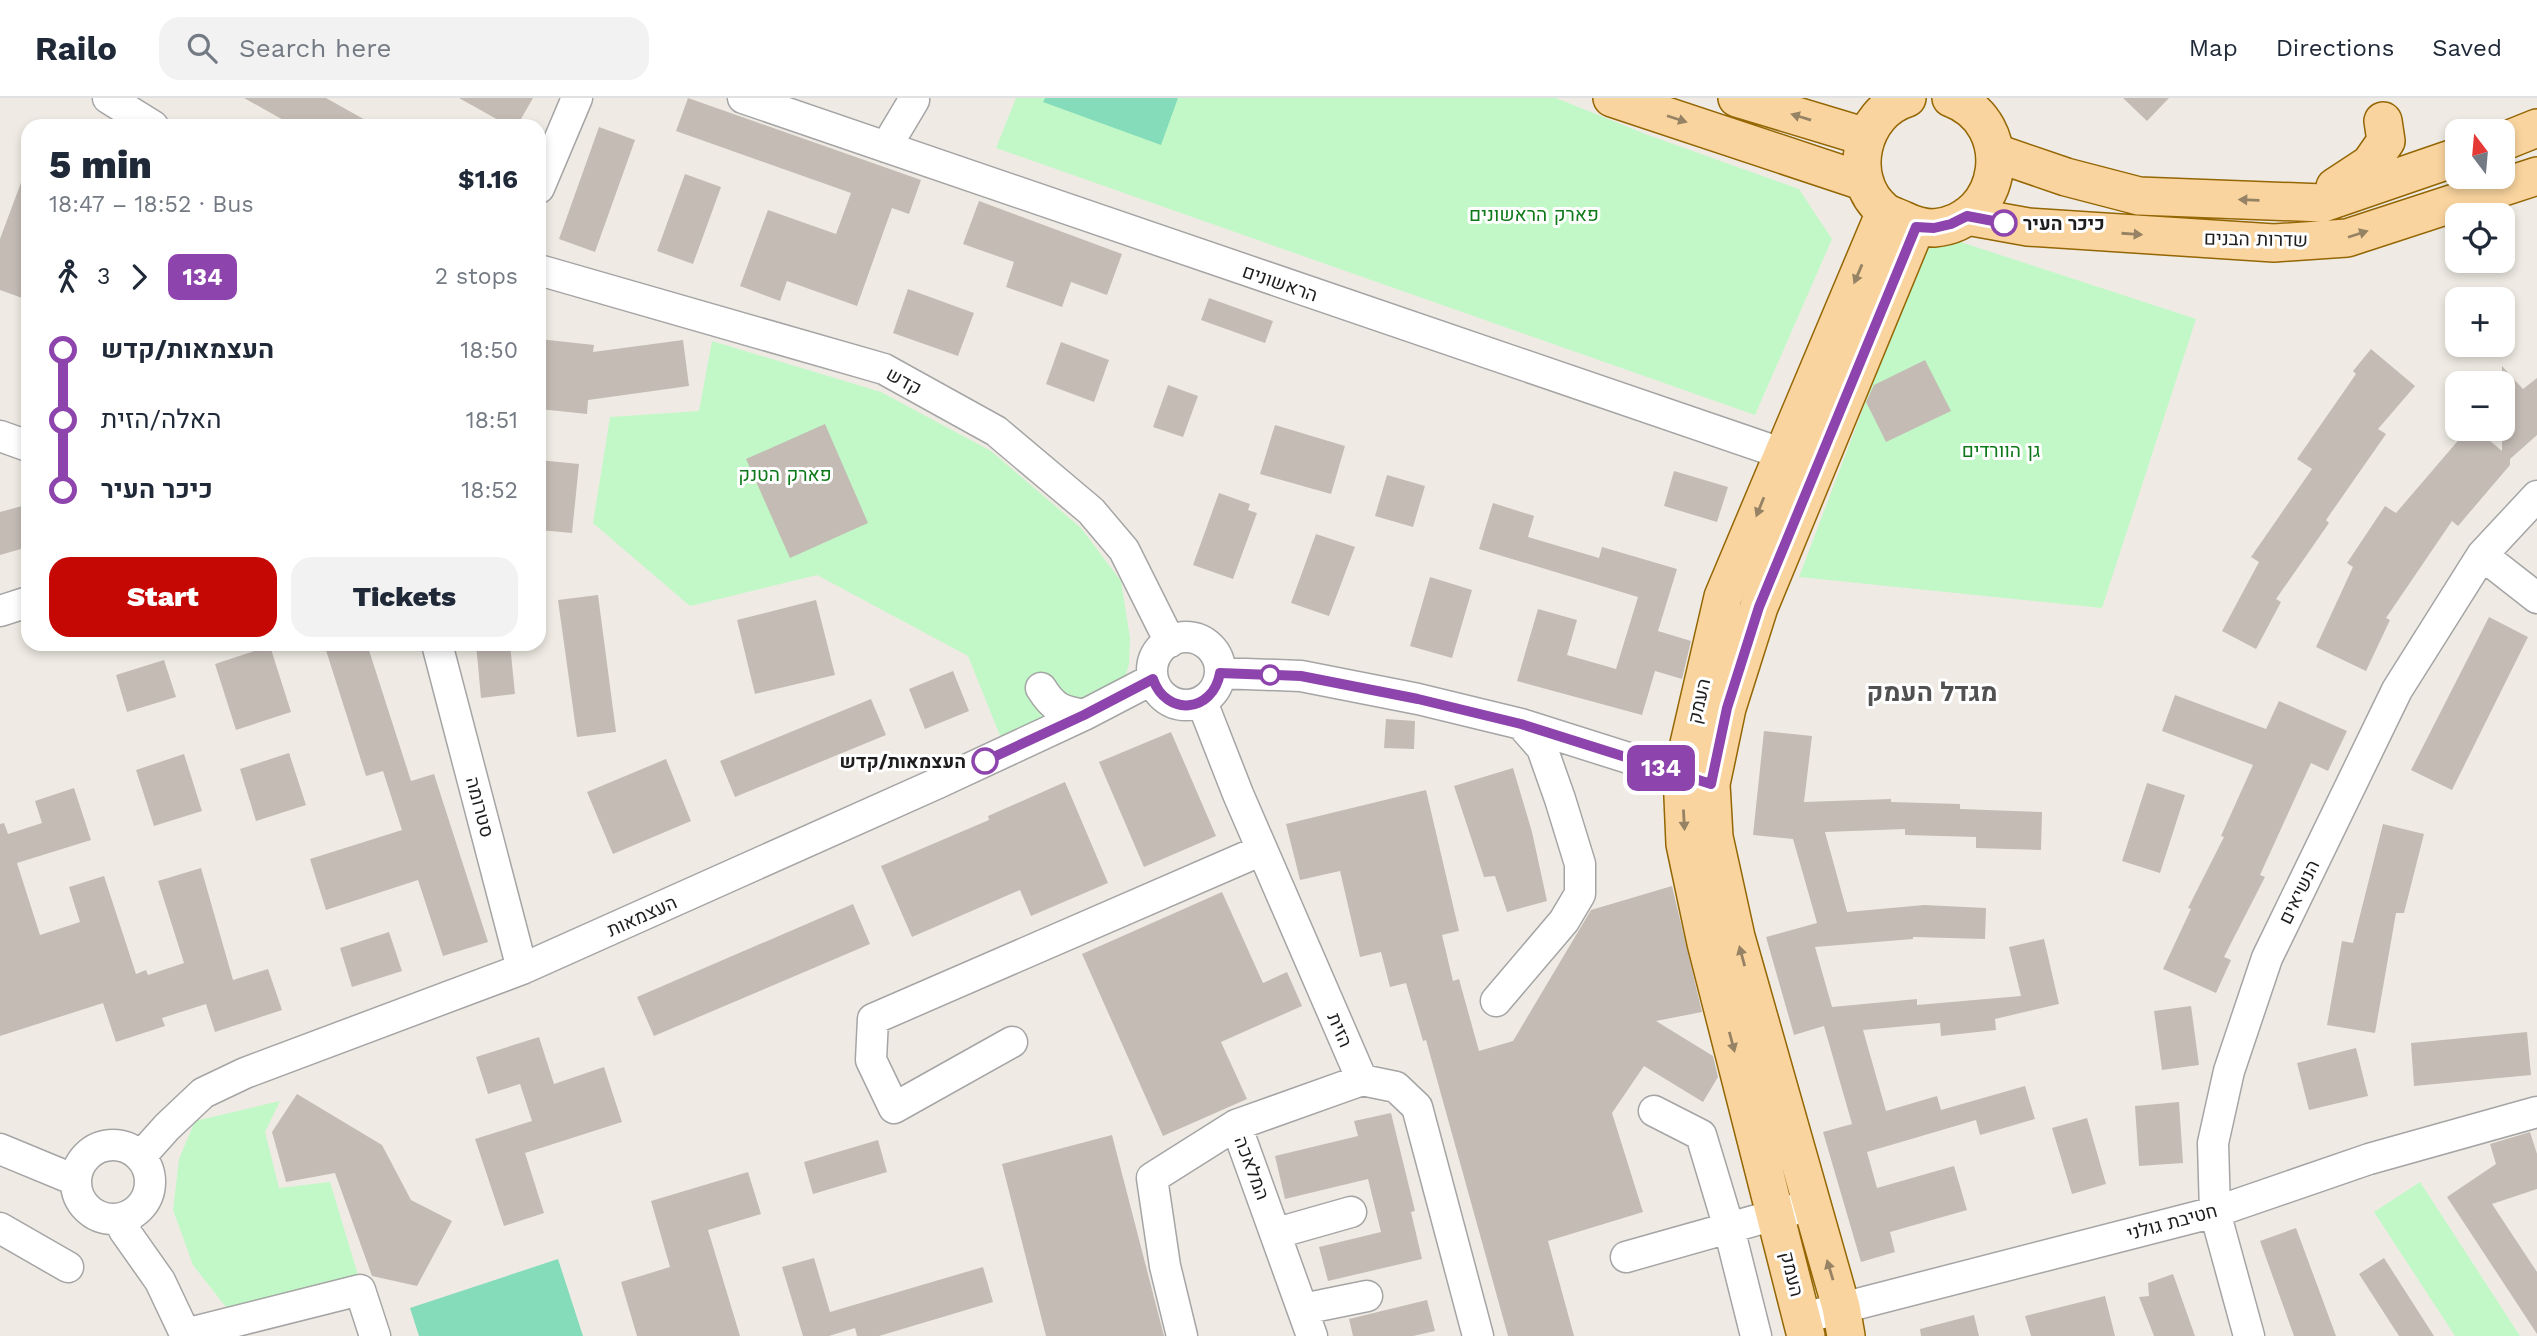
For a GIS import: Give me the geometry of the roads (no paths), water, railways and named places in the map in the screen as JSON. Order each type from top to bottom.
[{"type":"main road","points":[[1612,98],[1865,182]]},
{"type":"main road","points":[[1737,98],[1866,137]]},
{"type":"main road","points":[[1907,98],[1898,101],[1879,116],[1866,137],[1861,159],[1865,182],[1873,198],[1900,219],[1934,228],[1967,216],[1984,199],[1994,177],[1996,153],[1990,133],[1971,104]]},
{"type":"main road","points":[[2309,202],[2370,164],[2386,141],[2384,121],[2399,139],[2426,153],[2445,155]]},
{"type":"main road","points":[[2515,137],[2537,128]]},
{"type":"main road","name":"שדרות הבנים","points":[[1996,153],[2066,177],[2139,196],[2323,203],[2445,160]]},
{"type":"main road","name":"שדרות הבנים","points":[[1967,216],[2028,227],[2274,243],[2298,242],[2347,238],[2537,176]]},
{"type":"main road","name":"העמק","points":[[1805,1327],[1794,1210],[1714,836],[1697,779],[1723,597],[1781,455],[1900,219]]},
{"type":"main road","name":"העמק","points":[[1697,779],[1727,708],[1759,607],[1817,465],[1900,219]]},
{"type":"main road","name":"העמק","points":[[1794,1210],[1843,1322]]},
{"type":"street","points":[[108,98],[139,119]]},
{"type":"street","points":[[546,171],[577,98]]},
{"type":"street","name":"הראשונים","points":[[743,98],[1781,455],[1817,465]]},
{"type":"street","points":[[886,147],[914,100]]},
{"type":"street","name":"קדש","points":[[546,272],[884,369],[996,431],[1091,511],[1124,550],[1170,642]]},
{"type":"street","points":[[0,436],[21,444]]},
{"type":"street","name":"הנשיאים","points":[[2249,1336],[2215,1212],[2213,1143],[2229,1071],[2267,958],[2397,690],[2482,555],[2537,496]]},
{"type":"street","points":[[2482,555],[2537,598]]},
{"type":"street","points":[[0,611],[21,604]]},
{"type":"street","points":[[1190,638],[1209,646],[1219,663],[1220,673],[1215,690],[1202,702],[1181,705],[1171,702],[1156,689],[1152,668],[1155,657],[1170,642],[1190,638]]},
{"type":"street","name":"סטרומה","points":[[439,651],[522,969]]},
{"type":"street","points":[[1220,673],[1301,676],[1418,699],[1521,724],[1697,779]]},
{"type":"street","name":"העצמאות","points":[[141,1156],[167,1126],[203,1093],[245,1073],[522,969],[939,783],[1084,715],[1153,679]]},
{"type":"street","points":[[1041,688],[1061,711],[1084,715]]},
{"type":"street","name":"הזית","points":[[1202,702],[1262,850],[1362,1080]]},
{"type":"street","points":[[1496,1001],[1564,921],[1580,894],[1580,864],[1560,799],[1542,748],[1521,724]]},
{"type":"street","points":[[1012,1042],[894,1108],[871,1060],[873,1019],[1262,850]]},
{"type":"street","points":[[1362,1080],[1396,1087],[1417,1107],[1478,1336]]},
{"type":"street","name":"המלאכה","points":[[1308,1322],[1236,1125],[1362,1080]]},
{"type":"street","points":[[1654,1111],[1701,1135],[1729,1228],[1756,1336]]},
{"type":"street","name":"חטיבת גולני","points":[[1805,1327],[1843,1322],[2215,1212],[2369,1159],[2537,1112]]},
{"type":"street","points":[[1182,1336],[1165,1266],[1152,1178],[1236,1125]]},
{"type":"street","points":[[106,1145],[119,1145],[141,1156],[149,1172],[150,1190],[143,1206],[128,1217],[114,1220],[98,1217],[86,1208],[78,1195],[75,1180],[85,1157],[94,1149],[106,1145]]},
{"type":"street","points":[[0,1149],[75,1180]]},
{"type":"street","points":[[1626,1257],[1794,1210]]},
{"type":"street","points":[[1277,1233],[1351,1212]]},
{"type":"street","points":[[128,1217],[124,1230],[160,1281],[186,1335],[360,1290],[375,1336]]},
{"type":"street","points":[[0,1228],[68,1267]]},
{"type":"street","points":[[1308,1322],[1367,1296]]},
{"type":"place","name":"כיכר העיר","points":[[2004,223]]},
{"type":"place","name":"העצמאות/קדש","points":[[985,761]]},
{"type":"district","name":"מגדל העמק","points":[[1932,692]]},
{"type":"park label","name":"פארק הראשונים","points":[[1534,214]]},
{"type":"park label","name":"גן הוורדים","points":[[2001,450]]},
{"type":"park label","name":"פארק הטנק","points":[[785,474]]}]
